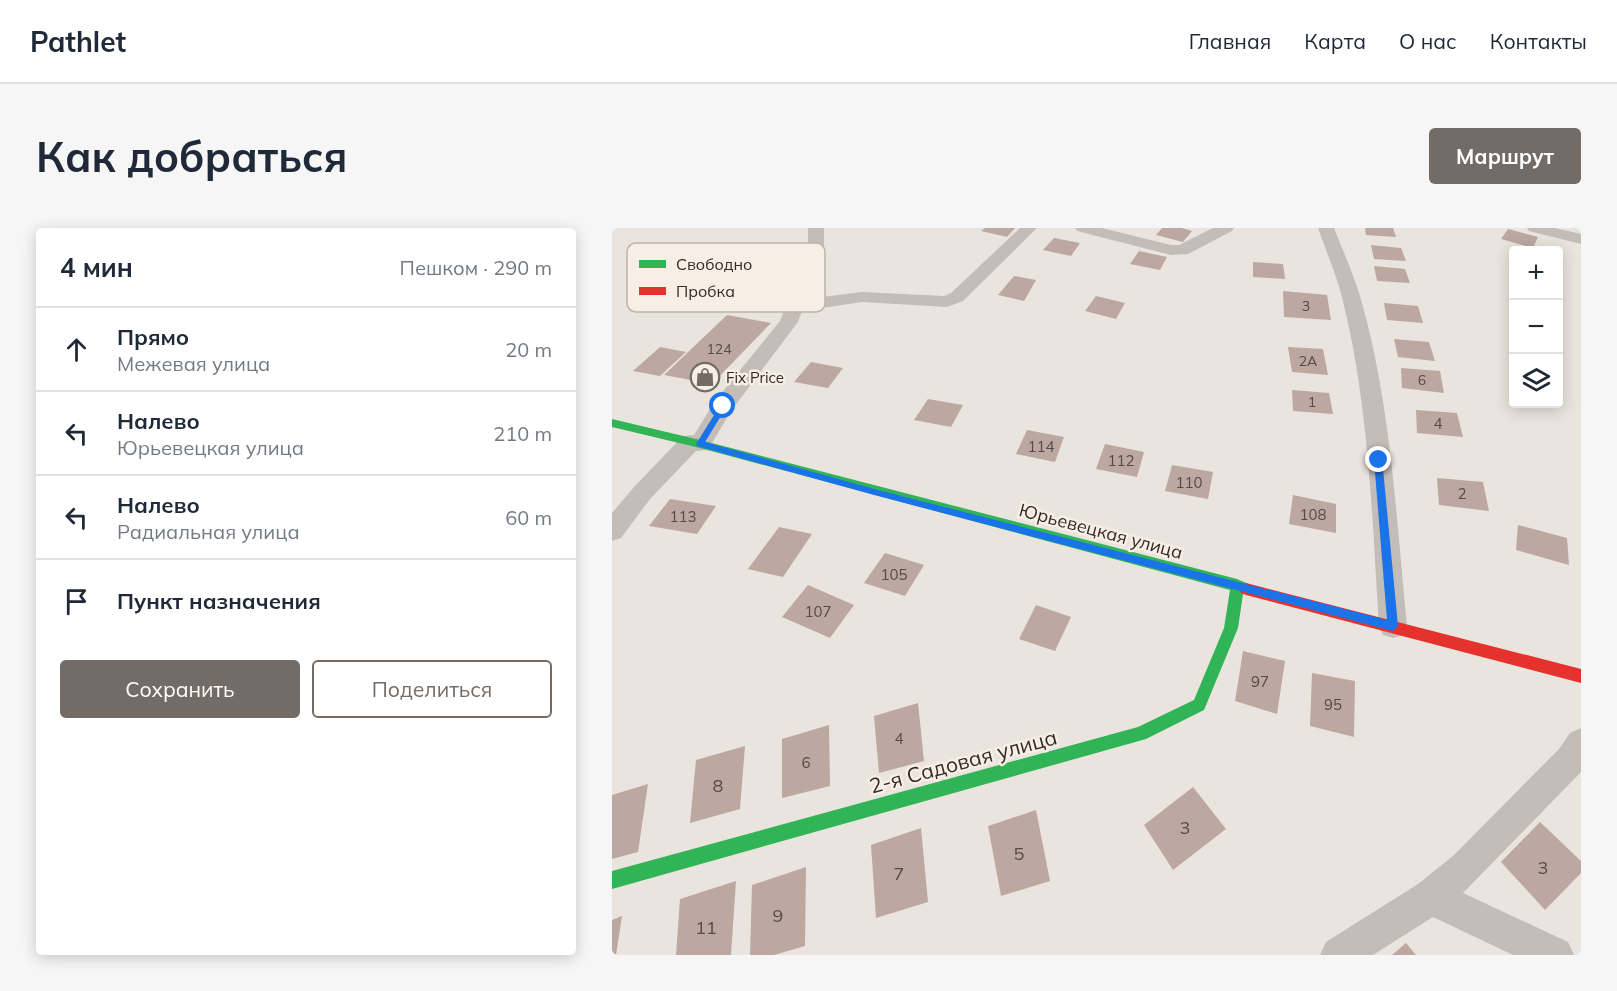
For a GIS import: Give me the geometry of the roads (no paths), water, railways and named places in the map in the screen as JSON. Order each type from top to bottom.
[{"type":"main road","name":"Юрьевецкая улица","points":[[612,423],[696,443],[878,493],[1581,676]]},
{"type":"main road","name":"2-я Садовая улица","points":[[612,880],[1140,735],[1199,705],[1231,628],[1237,585]]},
{"type":"street","points":[[825,302],[862,297],[947,302],[957,297],[1029,228]]},
{"type":"street","points":[[1083,228],[1171,250],[1182,250],[1226,228]]},
{"type":"street","points":[[1326,228],[1352,303],[1366,370],[1379,460],[1393,626]]},
{"type":"street","points":[[1535,228],[1581,238]]},
{"type":"street","points":[[612,531],[642,493],[696,443],[789,322],[793,312]]},
{"type":"street","points":[[1339,955],[1431,897],[1465,868],[1570,760],[1581,744]]},
{"type":"street","points":[[1431,897],[1555,955]]},
{"type":"place","name":"Fix Price","points":[[705,377]]}]
